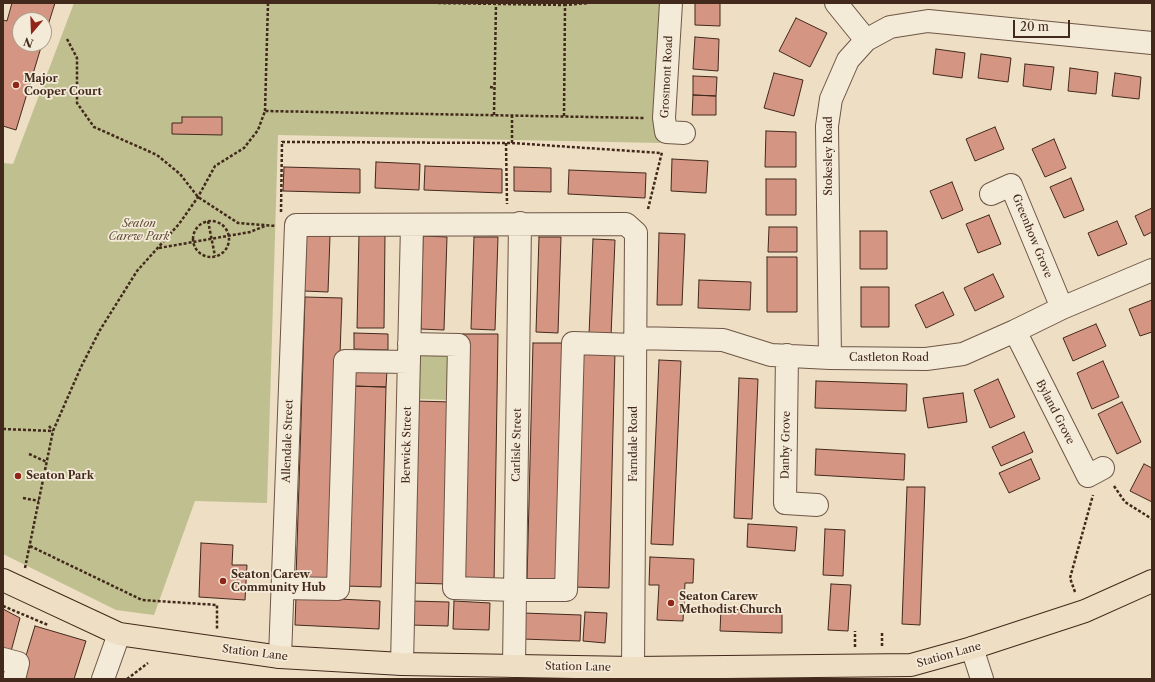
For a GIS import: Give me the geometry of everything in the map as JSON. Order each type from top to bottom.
[{"type":"main road","name":"Station Lane","points":[[3,580],[119,634],[280,657],[402,664],[633,668],[791,673],[911,665],[972,648],[1085,611],[1152,581]]},
{"type":"street","name":"Grosmont Road","points":[[671,3],[664,118],[666,132],[684,133]]},
{"type":"street","points":[[836,3],[866,40]]},
{"type":"street","name":"Stokesley Road","points":[[830,358],[827,126],[831,99],[848,60],[866,40],[890,27],[928,21],[1152,43]]},
{"type":"street","name":"Greenhow Grove","points":[[990,194],[1012,185],[1062,308]]},
{"type":"street","points":[[288,226],[520,223]]},
{"type":"street","name":"Farndale Road","points":[[520,223],[626,224],[636,233],[633,668]]},
{"type":"street","name":"Carlisle Street","points":[[514,666],[520,223]]},
{"type":"street","name":"Berwick Street","points":[[402,664],[412,225]]},
{"type":"street","name":"Allendale Street","points":[[280,657],[283,588],[288,226]]},
{"type":"street","name":"Castleton Road","points":[[515,590],[566,590],[573,343],[723,340],[771,354],[787,356],[926,359],[963,354],[1016,332],[1062,308],[1152,270]]},
{"type":"street","name":"Byland Grove","points":[[1016,332],[1088,476],[1106,474]]},
{"type":"street","points":[[283,588],[338,589],[345,361],[459,345],[454,588],[515,590]]},
{"type":"street","name":"Danby Grove","points":[[787,356],[785,503],[817,505]]},
{"type":"street","points":[[103,679],[119,634]]},
{"type":"street","points":[[972,648],[982,679]]},
{"type":"street","points":[[3,660],[18,663],[14,679]]},
{"type":"path","points":[[25,569],[54,432],[81,367],[100,330],[137,271],[179,224],[198,197],[215,166],[244,148],[258,130],[265,111],[268,3]]},
{"type":"path","points":[[438,3],[496,5],[565,5],[589,3]]},
{"type":"path","points":[[494,115],[496,5]]},
{"type":"path","points":[[564,116],[565,5]]},
{"type":"path","points":[[67,39],[77,58],[77,103],[94,127],[157,155],[180,174],[198,197],[238,223],[266,226],[288,226],[282,142],[512,143],[662,153]]},
{"type":"path","points":[[490,87],[495,88]]},
{"type":"path","points":[[265,111],[647,118]]},
{"type":"path","points":[[512,115],[512,143]]},
{"type":"path","points":[[506,143],[507,205]]},
{"type":"path","points":[[648,209],[662,153],[662,147]]},
{"type":"path","points":[[208,221],[215,256]]},
{"type":"path","points":[[208,221],[219,223],[224,226],[229,236],[227,248],[215,256],[205,256],[200,253],[194,242],[195,231],[198,226],[208,221]]},
{"type":"path","points":[[158,248],[250,232],[266,226]]},
{"type":"path","points":[[49,426],[54,432]]},
{"type":"path","points":[[4,428],[54,432]]},
{"type":"path","points":[[29,454],[47,462]]},
{"type":"path","points":[[1106,474],[1125,502],[1152,518]]},
{"type":"path","points":[[1075,592],[1070,578],[1094,495]]},
{"type":"path","points":[[24,498],[39,501]]},
{"type":"path","points":[[30,546],[142,600],[217,605],[217,635]]},
{"type":"path","points":[[3,606],[49,626]]},
{"type":"path","points":[[855,631],[855,651]]},
{"type":"path","points":[[882,633],[882,647]]},
{"type":"path","points":[[127,679],[148,663]]},
{"type":"green space","name":"Seaton Carew Park","points":[[74,3],[669,3],[660,143],[278,135],[267,503],[195,501],[154,615],[116,610],[3,554],[3,163],[13,164]]},
{"type":"green space","points":[[418,348],[453,349],[452,400],[417,399]]},
{"type":"building","name":"Major Cooper Court","points":[[12,3],[55,3],[52,13],[12,12],[12,52],[40,52],[16,130],[3,126],[3,20],[7,21]]},
{"type":"building","points":[[695,3],[720,3],[720,26],[695,25]]},
{"type":"building","points":[[796,18],[827,33],[810,67],[779,51]]},
{"type":"building","points":[[695,37],[719,39],[718,71],[693,69]]},
{"type":"building","points":[[936,49],[965,53],[962,78],[933,74]]},
{"type":"building","points":[[981,54],[1011,58],[1008,82],[978,78]]},
{"type":"building","points":[[1025,64],[1054,67],[1051,90],[1023,86]]},
{"type":"building","points":[[1070,68],[1098,72],[1096,94],[1068,91]]},
{"type":"building","points":[[774,73],[803,80],[794,116],[764,108]]},
{"type":"building","points":[[1115,73],[1141,77],[1139,99],[1112,96]]},
{"type":"building","points":[[693,76],[717,77],[716,96],[693,95]]},
{"type":"building","points":[[693,95],[716,96],[716,115],[692,115]]},
{"type":"building","points":[[182,117],[222,117],[222,135],[172,134],[172,123],[182,123]]},
{"type":"building","points":[[995,127],[1004,149],[975,161],[966,139]]},
{"type":"building","points":[[766,131],[796,132],[796,167],[765,167]]},
{"type":"building","points":[[1054,139],[1066,168],[1045,177],[1032,149]]},
{"type":"building","points":[[672,159],[708,161],[706,193],[671,191]]},
{"type":"building","points":[[376,162],[420,164],[419,190],[375,188]]},
{"type":"building","points":[[425,166],[502,169],[502,193],[424,190]]},
{"type":"building","points":[[284,167],[360,169],[360,193],[283,191]]},
{"type":"building","points":[[514,167],[551,168],[551,192],[514,191]]},
{"type":"building","points":[[569,170],[646,173],[645,198],[568,194]]},
{"type":"building","points":[[1071,178],[1084,210],[1064,218],[1050,187]]},
{"type":"building","points":[[766,179],[796,179],[796,215],[766,215]]},
{"type":"building","points":[[952,182],[963,210],[942,219],[930,191]]},
{"type":"building","points":[[1152,208],[1152,232],[1144,236],[1135,216]]},
{"type":"building","points":[[989,215],[1001,244],[978,253],[966,224]]},
{"type":"building","points":[[1117,221],[1127,244],[1098,256],[1088,233]]},
{"type":"building","points":[[769,227],[797,227],[797,252],[768,252]]},
{"type":"building","points":[[860,231],[887,231],[887,269],[860,269]]},
{"type":"building","points":[[659,233],[685,234],[682,305],[657,305]]},
{"type":"building","points":[[359,234],[385,235],[384,328],[357,328]]},
{"type":"building","points":[[306,235],[330,236],[328,292],[304,291]]},
{"type":"building","points":[[423,236],[447,237],[444,330],[421,329]]},
{"type":"building","points":[[474,237],[498,237],[495,330],[471,329]]},
{"type":"building","points":[[539,237],[561,237],[558,333],[536,332]]},
{"type":"building","points":[[593,239],[615,240],[611,336],[589,335]]},
{"type":"building","points":[[767,257],[797,257],[797,312],[767,312]]},
{"type":"building","points":[[993,274],[1004,297],[975,311],[964,288]]},
{"type":"building","points":[[699,280],[751,282],[750,310],[698,308]]},
{"type":"building","points":[[861,287],[889,287],[889,327],[861,327]]},
{"type":"building","points":[[943,292],[954,315],[926,328],[915,305]]},
{"type":"building","points":[[305,297],[342,298],[332,580],[296,578]]},
{"type":"building","points":[[1152,300],[1152,332],[1140,336],[1129,309]]},
{"type":"building","points":[[1096,324],[1106,346],[1073,361],[1063,338]]},
{"type":"building","points":[[354,333],[388,334],[388,350],[354,349]]},
{"type":"building","points":[[463,334],[498,334],[494,585],[459,585]]},
{"type":"building","points":[[533,343],[567,343],[561,582],[527,581]]},
{"type":"building","points":[[578,350],[615,351],[609,588],[573,587]]},
{"type":"building","points":[[659,360],[681,361],[673,545],[651,544]]},
{"type":"building","points":[[1103,361],[1119,397],[1092,409],[1077,373]]},
{"type":"building","points":[[352,369],[387,370],[386,387],[351,386]]},
{"type":"building","points":[[739,378],[758,379],[752,519],[734,518]]},
{"type":"building","points":[[998,379],[1015,417],[990,428],[974,390]]},
{"type":"building","points":[[816,381],[907,384],[906,411],[815,408]]},
{"type":"building","points":[[351,386],[386,387],[381,587],[345,586]]},
{"type":"building","points":[[963,393],[967,422],[928,428],[923,398]]},
{"type":"building","points":[[415,401],[452,402],[448,584],[411,583]]},
{"type":"building","points":[[1122,402],[1141,442],[1117,454],[1098,414]]},
{"type":"building","points":[[1024,432],[1033,452],[1001,466],[992,447]]},
{"type":"building","points":[[816,449],[905,454],[904,480],[815,475]]},
{"type":"building","points":[[1031,459],[1040,479],[1009,493],[999,473]]},
{"type":"building","points":[[1144,464],[1152,468],[1152,502],[1130,491]]},
{"type":"building","points":[[907,487],[925,487],[920,625],[902,624]]},
{"type":"building","points":[[748,524],[797,527],[795,551],[747,547]]},
{"type":"building","points":[[825,529],[845,530],[843,576],[823,575]]},
{"type":"building","name":"Seaton Carew Community Hub","points":[[201,543],[233,545],[232,565],[247,565],[245,600],[199,597]]},
{"type":"building","name":"Seaton Carew Methodist Church","points":[[650,557],[694,559],[693,583],[685,583],[683,621],[657,620],[659,585],[649,585]]},
{"type":"building","points":[[831,584],[851,585],[848,631],[828,630]]},
{"type":"building","points":[[296,597],[380,601],[379,629],[295,625]]},
{"type":"building","points":[[411,601],[449,602],[448,626],[410,625]]},
{"type":"building","points":[[454,601],[490,603],[489,630],[453,629]]},
{"type":"building","points":[[3,609],[20,618],[10,655],[3,653]]},
{"type":"building","points":[[721,609],[782,611],[782,633],[720,631]]},
{"type":"building","points":[[585,612],[607,613],[605,643],[583,641]]},
{"type":"building","points":[[523,613],[581,615],[580,641],[522,639]]},
{"type":"building","points":[[35,626],[86,641],[74,679],[19,679]]},
{"type":"place","name":"Major Cooper Court","points":[[16,85]]},
{"type":"place","name":"Seaton Park","points":[[18,476]]},
{"type":"place","name":"Seaton Carew Community Hub","points":[[223,581]]},
{"type":"place","name":"Seaton Carew Methodist Church","points":[[671,603]]}]
